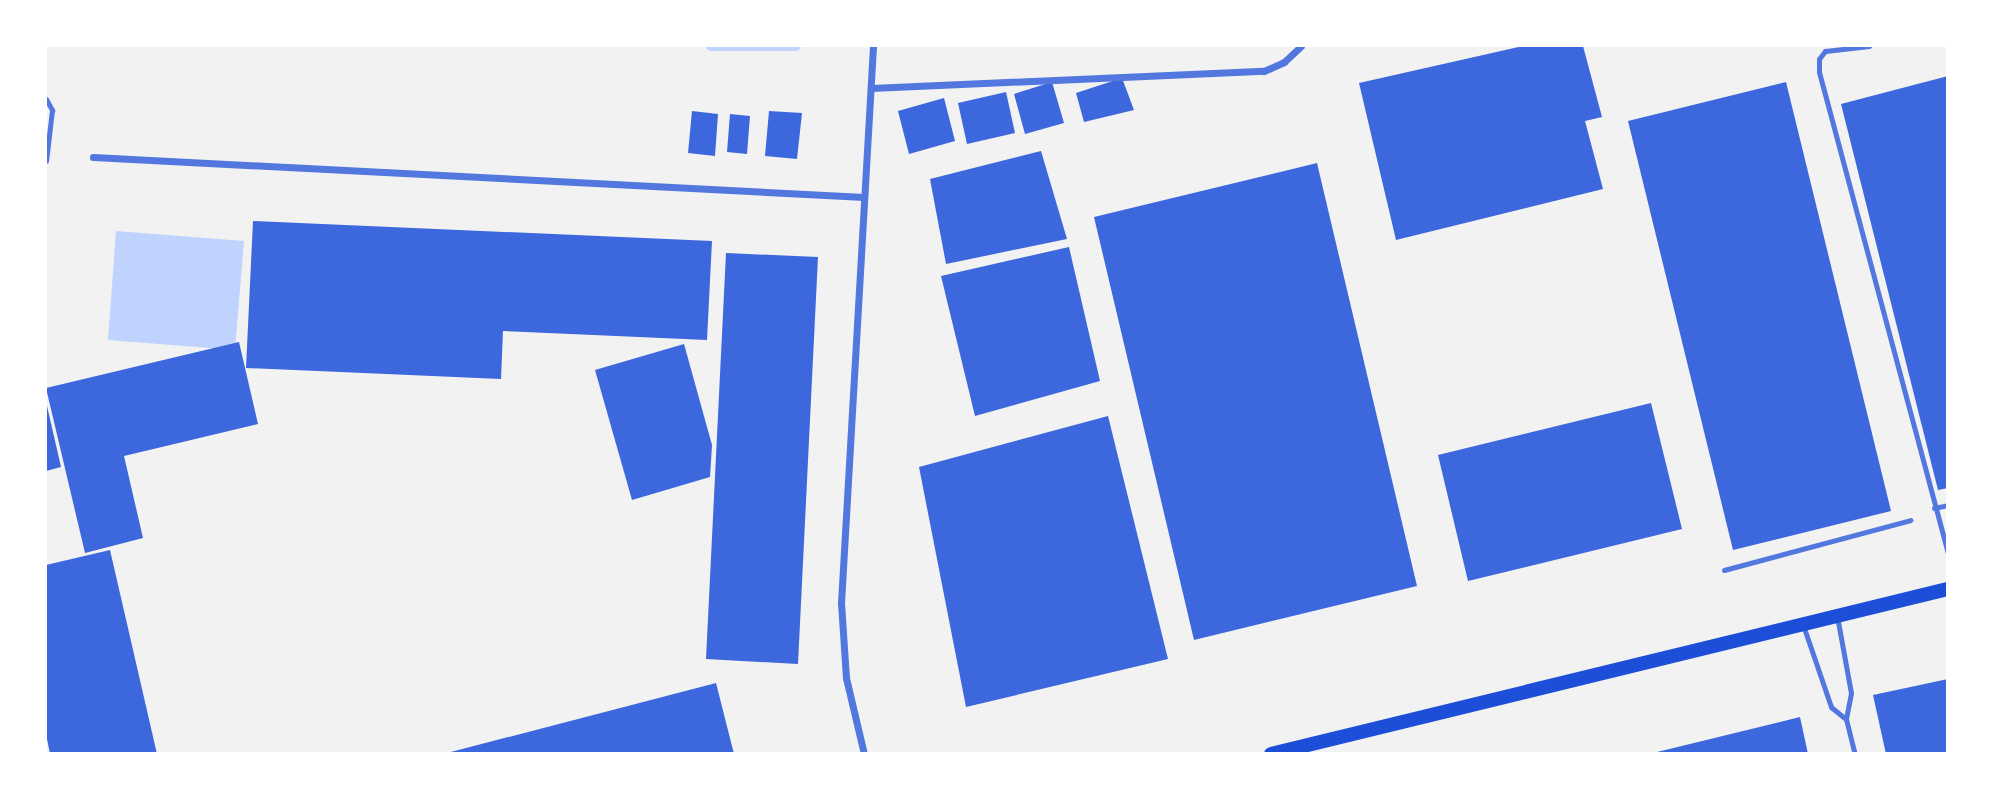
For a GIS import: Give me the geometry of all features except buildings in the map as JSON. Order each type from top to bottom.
[{"type":"main road","points":[[1271,754],[1837,613],[1948,589]]},
{"type":"street","points":[[871,88],[1264,71],[1284,62],[1301,46]]},
{"type":"street","points":[[864,754],[846,678],[841,603],[873,47]]},
{"type":"street","points":[[93,157],[864,197]]},
{"type":"lane","points":[[1869,46],[1825,51],[1819,59],[1819,72],[1948,554]]},
{"type":"lane","points":[[46,99],[52,110],[46,162]]},
{"type":"lane","points":[[1934,508],[1948,505]]},
{"type":"lane","points":[[1724,570],[1910,520]]},
{"type":"lane","points":[[1837,613],[1852,693],[1846,719],[1855,754]]},
{"type":"lane","points":[[1802,622],[1831,707],[1846,719]]},
{"type":"water","points":[[116,231],[244,241],[235,350],[108,340]]},
{"type":"waterway","points":[[711,46],[796,46]]}]
